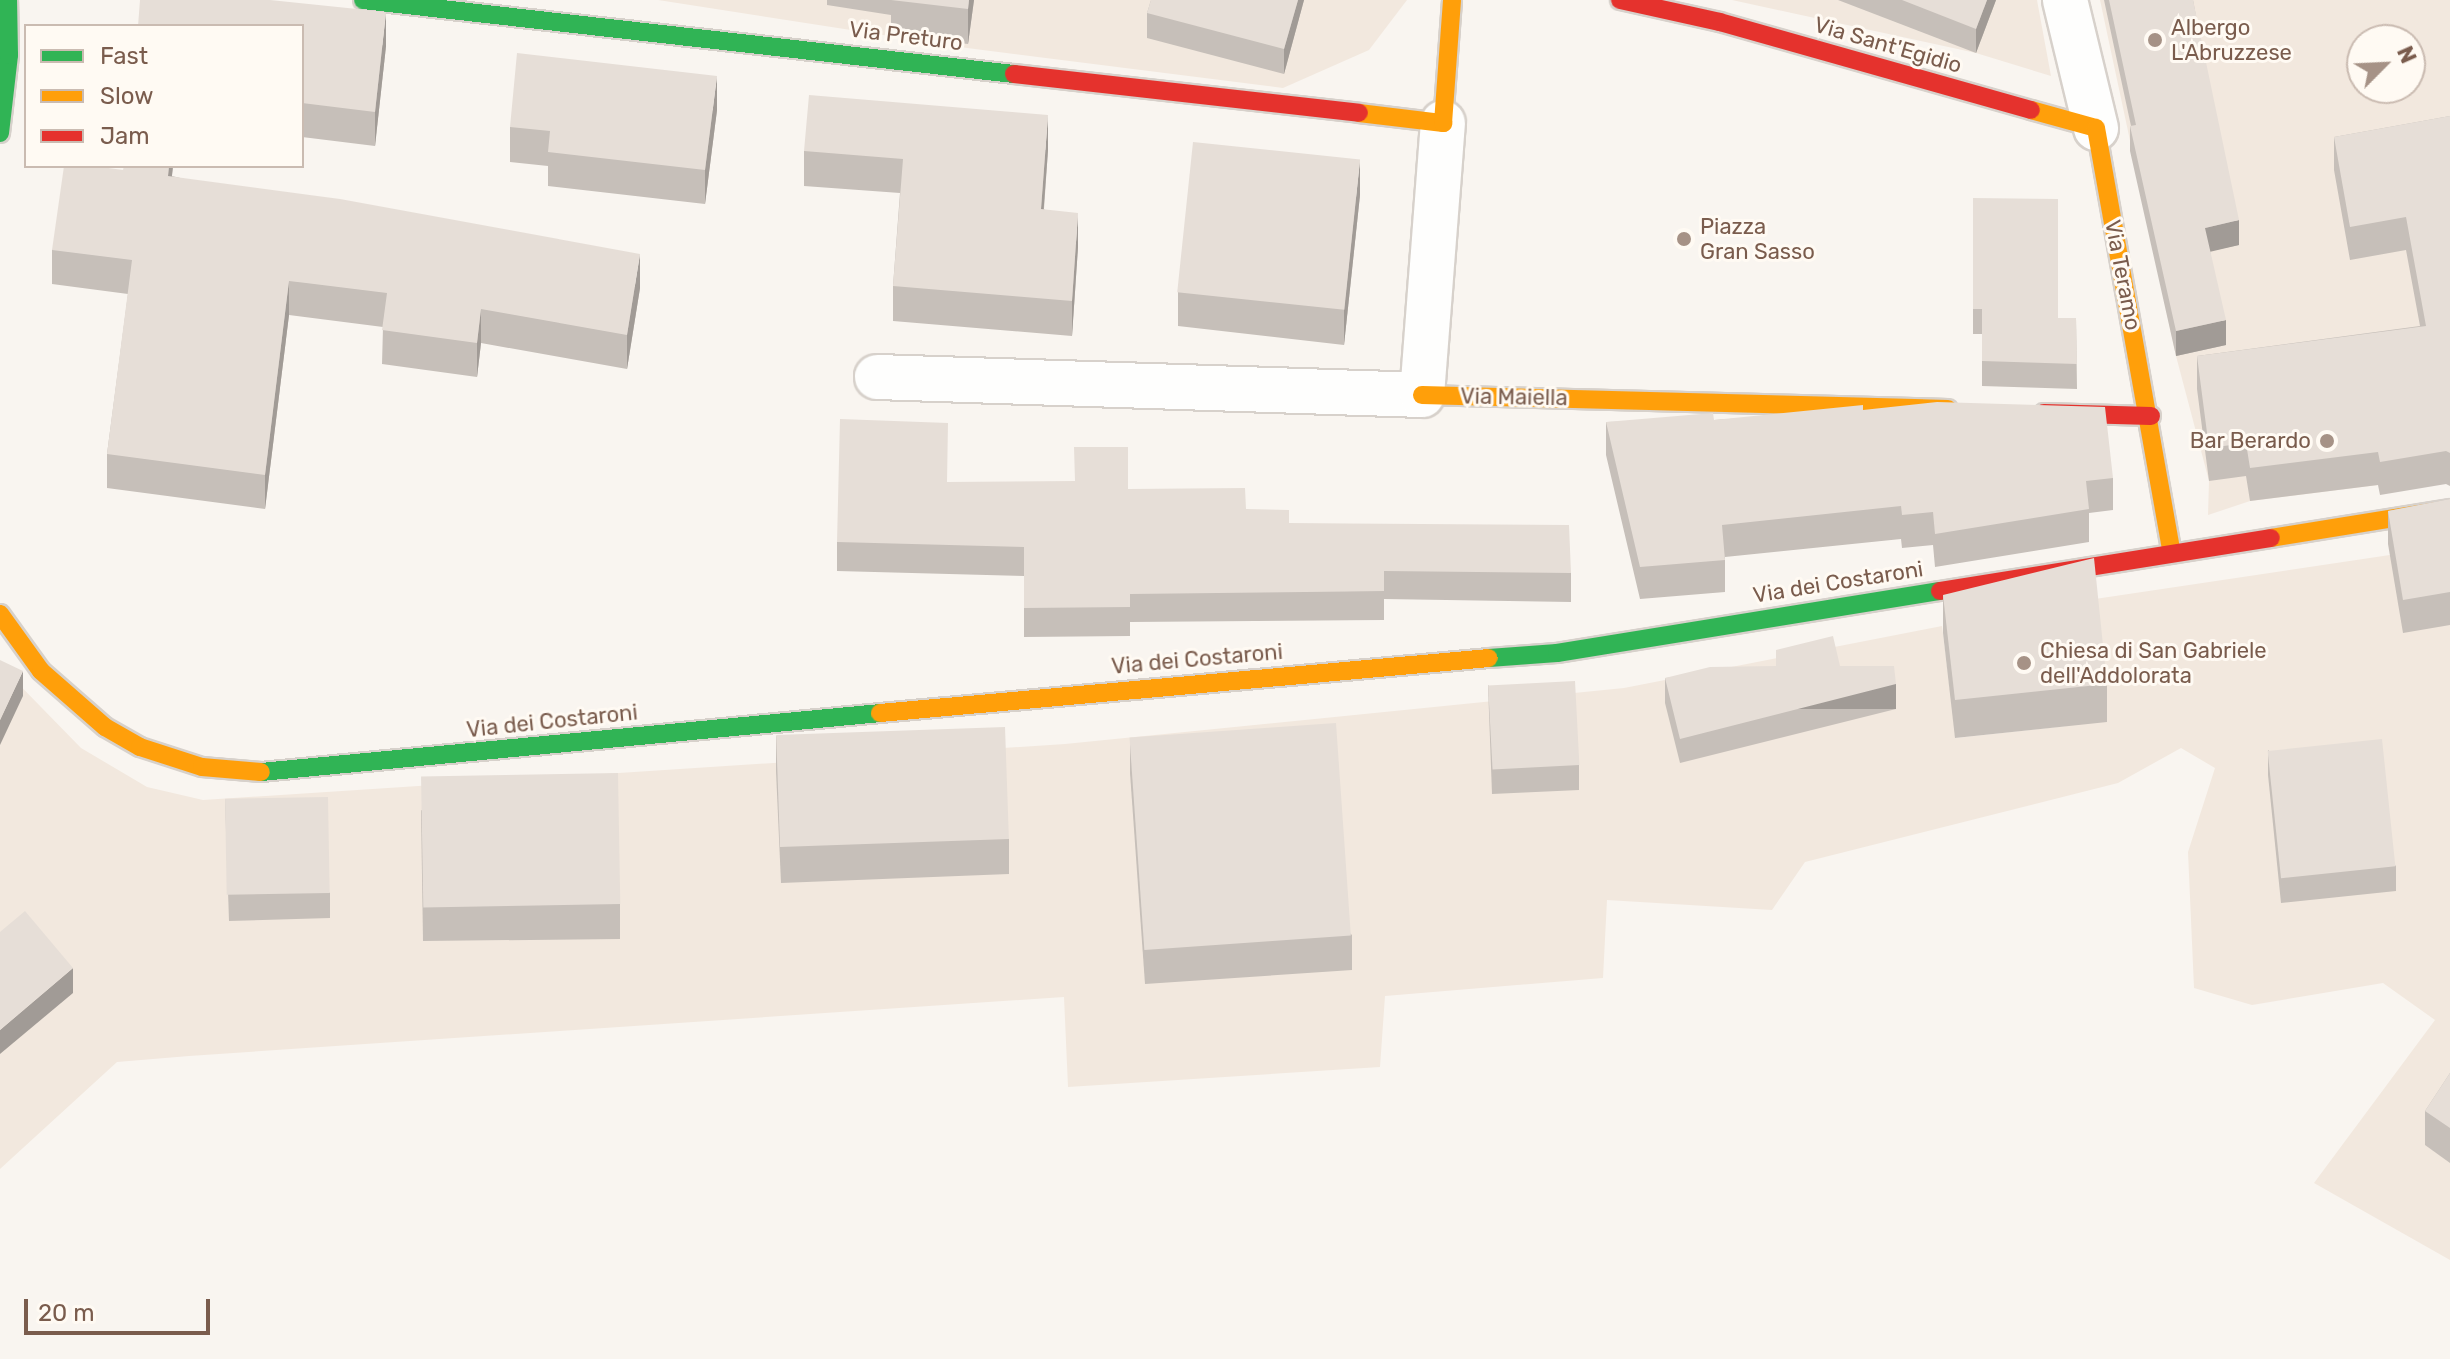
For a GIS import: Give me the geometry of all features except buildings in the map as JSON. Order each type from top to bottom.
[{"type":"street","points":[[0,133],[9,55],[8,0]]},
{"type":"street","name":"Via Preturo","points":[[363,0],[1443,123]]},
{"type":"street","points":[[1422,395],[1452,0]]},
{"type":"street","name":"Via Sant'Egidio","points":[[1620,0],[1720,22],[2096,128]]},
{"type":"street","name":"Via Teramo","points":[[2065,0],[2096,128],[2151,416],[2171,551]]},
{"type":"street","name":"Via Maiella","points":[[877,377],[1962,410]]},
{"type":"street","points":[[2025,412],[2151,416]]},
{"type":"street","name":"Via dei Costaroni","points":[[0,614],[41,671],[74,704],[117,734],[140,747],[202,767],[268,773],[1195,682],[1557,653],[2171,551],[2450,509]]},
{"type":"shaded area","points":[[658,0],[1407,0],[1369,50],[1283,88],[967,48]]},
{"type":"shaded area","points":[[1732,0],[2037,0],[2051,76],[1976,53]]},
{"type":"shaded area","points":[[2100,0],[2450,0],[2450,476],[2250,501],[2208,515],[2209,481],[2176,356]]},
{"type":"shaded area","points":[[2450,546],[2450,1260],[2314,1183],[2435,1020],[2383,983],[2252,1005],[2194,988],[2188,852],[2215,768],[2181,748],[2118,783],[1805,862],[1772,910],[1607,900],[1603,978],[1385,996],[1380,1067],[1068,1087],[1064,997],[189,1056],[117,1062],[0,1169],[0,665],[81,748],[147,787],[203,800],[1065,744],[1624,688],[1942,626],[1956,738],[2066,726],[2095,599]]},
{"type":"traffic: fast","points":[[0,133],[9,55],[8,0]]},
{"type":"traffic: fast","points":[[363,0],[1014,74]]},
{"type":"traffic: fast","points":[[1489,658],[1557,653],[1940,591]]},
{"type":"traffic: fast","points":[[261,772],[880,713]]},
{"type":"traffic: slow","points":[[1359,113],[1443,123],[1452,0]]},
{"type":"traffic: slow","points":[[2031,110],[2096,128],[2171,551]]},
{"type":"traffic: slow","points":[[1422,395],[1948,409]]},
{"type":"traffic: slow","points":[[2271,538],[2450,509]]},
{"type":"traffic: slow","points":[[0,614],[41,671],[105,727],[140,747],[202,767],[261,772]]},
{"type":"traffic: slow","points":[[880,713],[1489,658]]},
{"type":"traffic: jam","points":[[1620,0],[1720,22],[2031,110]]},
{"type":"traffic: jam","points":[[1014,74],[1359,113]]},
{"type":"traffic: jam","points":[[2044,413],[2151,416]]},
{"type":"traffic: jam","points":[[1940,591],[2271,538]]},
{"type":"place","name":"Albergo L'Abruzzese","points":[[2155,40]]},
{"type":"place","name":"Piazza Gran Sasso","points":[[1684,239]]},
{"type":"place","name":"Bar Berardo","points":[[2327,441]]},
{"type":"place","name":"Chiesa di San Gabriele dell'Addolorata","points":[[2024,663]]}]
